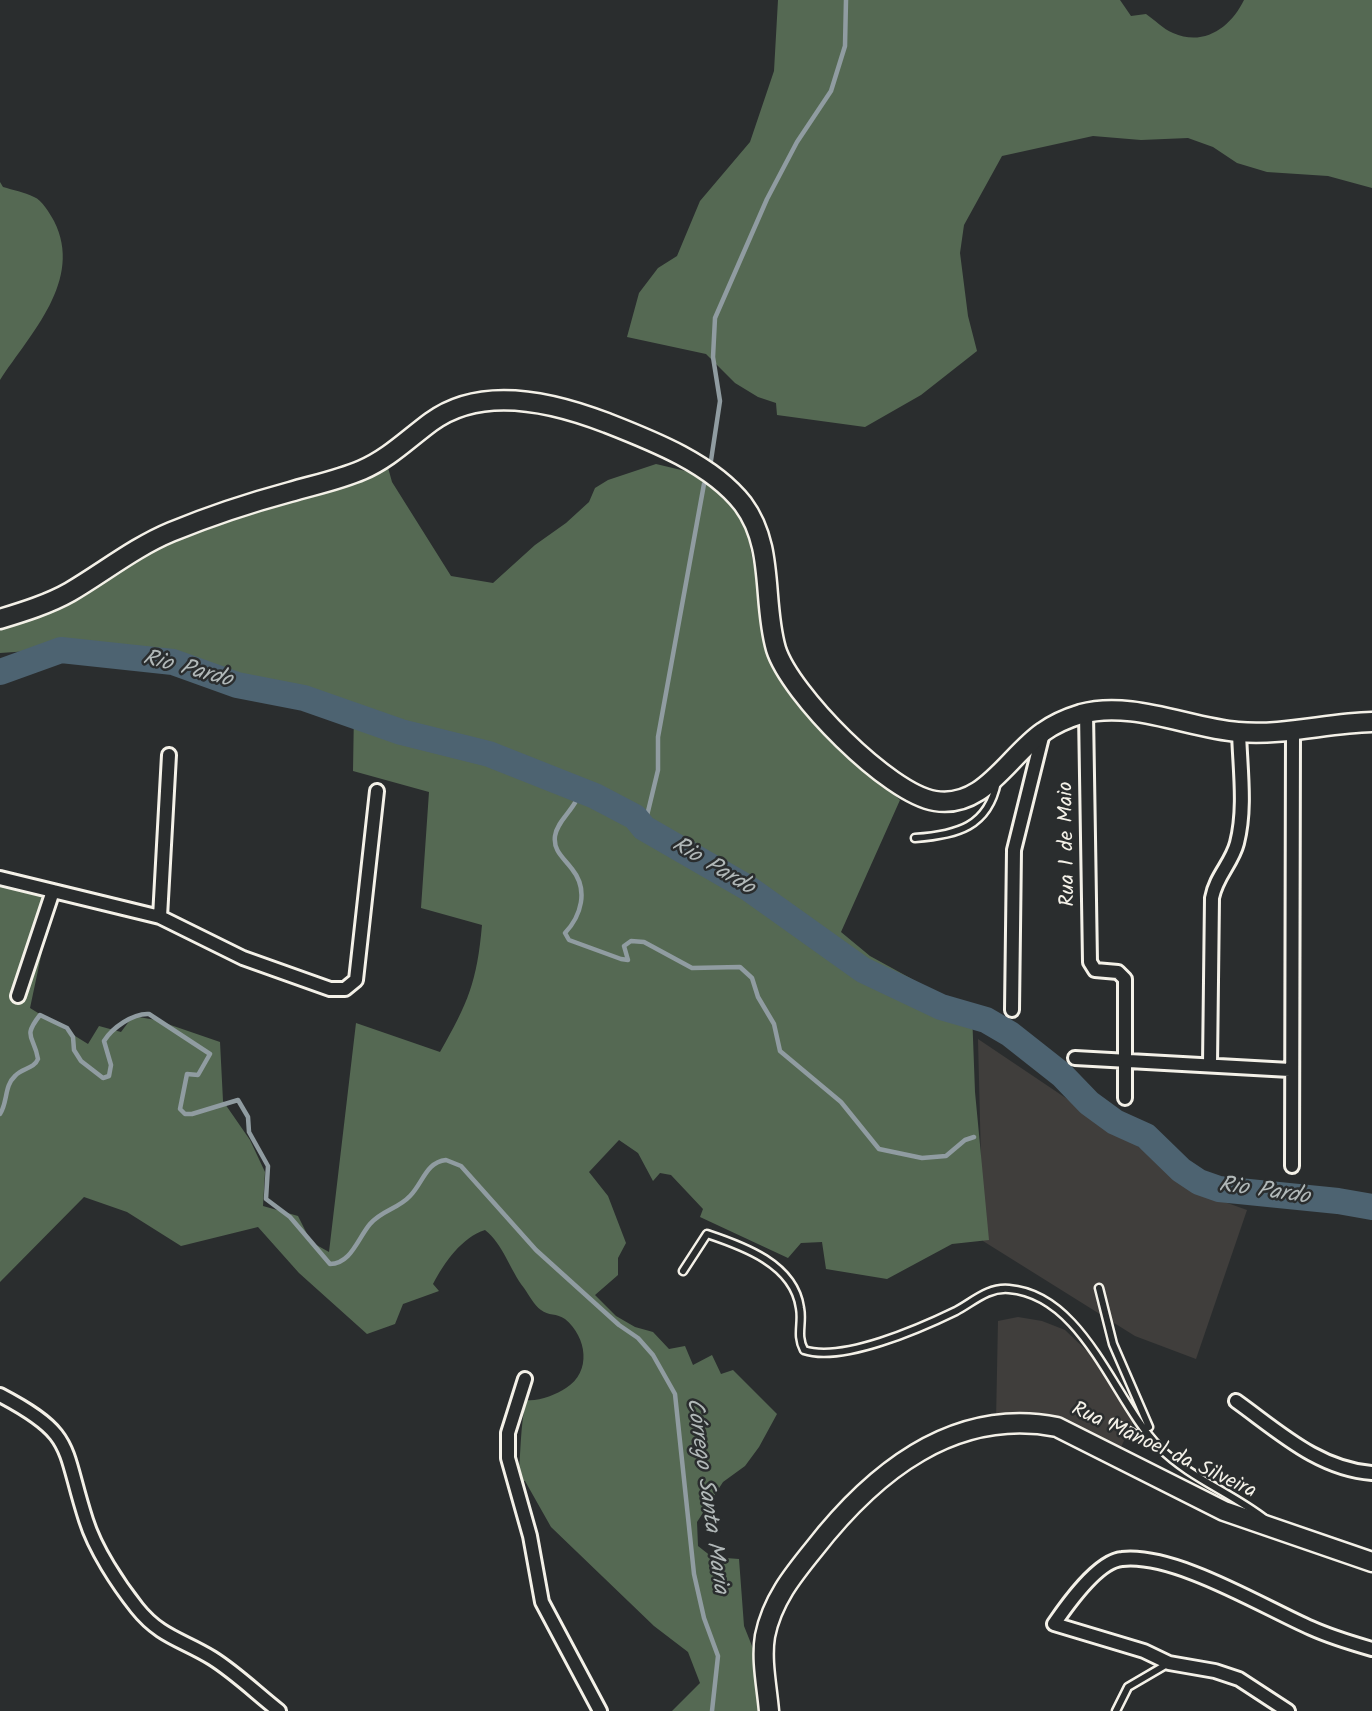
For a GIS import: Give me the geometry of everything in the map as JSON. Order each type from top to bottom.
[{"type":"street","points":[[0,619],[66,594],[164,535],[223,511],[366,469],[452,409],[486,401],[560,407],[661,447],[699,467],[741,502],[761,540],[771,625],[783,668],[809,703],[897,785],[915,796],[937,802],[955,802],[978,793],[1043,732],[1086,713],[1131,713],[1239,732],[1293,731],[1372,722]]},
{"type":"street","name":"Rua 1 de Maio","points":[[1086,713],[1090,962],[1098,971],[1118,972],[1125,979],[1124,1059]]},
{"type":"street","points":[[1292,1166],[1290,1070],[1293,731]]},
{"type":"street","points":[[1012,1010],[1014,850],[1043,732]]},
{"type":"street","points":[[1210,1064],[1212,898],[1214,884],[1238,842],[1242,798],[1239,732]]},
{"type":"street","points":[[160,917],[169,755]]},
{"type":"street","points":[[0,878],[160,917],[243,958],[336,991],[352,986],[356,980],[377,791]]},
{"type":"street","points":[[18,996],[53,891]]},
{"type":"street","points":[[1075,1058],[1290,1070]]},
{"type":"street","points":[[1124,1059],[1125,1098]]},
{"type":"street","points":[[524,1379],[508,1433],[511,1470],[530,1536],[542,1602],[600,1711]]},
{"type":"street","points":[[0,1395],[33,1412],[68,1450],[86,1521],[95,1540],[136,1606],[153,1626],[236,1674],[279,1711]]},
{"type":"street","points":[[1236,1401],[1314,1457],[1350,1470],[1372,1473]]},
{"type":"street","name":"Rua Manoel da Silveira","points":[[769,1711],[765,1638],[780,1593],[845,1509],[906,1457],[946,1435],[994,1424],[1035,1422],[1057,1427],[1224,1511],[1372,1562]]},
{"type":"street","points":[[1288,1711],[1239,1679],[1215,1671],[1169,1663],[1144,1651],[1054,1624],[1088,1583],[1110,1563],[1122,1559],[1187,1570],[1310,1628],[1372,1649]]},
{"type":"lane","points":[[915,838],[946,836],[979,818],[993,802],[999,774]]},
{"type":"lane","points":[[683,1270],[707,1234],[762,1256],[794,1287],[801,1312],[799,1342],[804,1350],[813,1353],[829,1353],[908,1332],[960,1309],[978,1296],[1008,1289],[1030,1295],[1077,1326],[1159,1447]]},
{"type":"lane","points":[[1099,1288],[1114,1344],[1137,1406],[1159,1447]]},
{"type":"lane","points":[[1114,1423],[1159,1447],[1276,1527]]},
{"type":"lane","points":[[1116,1711],[1128,1687],[1169,1663]]},
{"type":"shaded area","points":[[978,1039],[1216,1199],[1247,1210],[1196,1359],[1135,1336],[983,1241]]},
{"type":"shaded area","points":[[1018,1317],[1042,1321],[1065,1330],[1089,1353],[1133,1422],[1121,1447],[1062,1418],[1035,1415],[996,1422],[998,1321]]},
{"type":"green space","points":[[778,0],[1120,0],[1131,16],[1146,14],[1169,31],[1195,38],[1206,36],[1224,26],[1244,0],[1372,0],[1372,188],[1328,176],[1267,172],[1237,163],[1213,147],[1188,138],[1141,140],[1093,136],[1002,156],[964,225],[960,253],[968,316],[977,351],[921,395],[865,427],[777,415],[776,403],[758,397],[735,383],[706,354],[627,337],[639,293],[658,268],[677,256],[700,201],[750,142],[774,71]]},
{"type":"green space","points":[[0,182],[3,187],[37,199],[46,208],[62,243],[62,264],[50,305],[0,380]]},
{"type":"green space","points":[[387,464],[392,482],[451,576],[493,583],[535,545],[566,523],[589,502],[595,488],[608,480],[656,464],[715,478],[747,531],[772,661],[807,714],[900,800],[841,932],[870,956],[972,1012],[975,1092],[989,1240],[952,1244],[887,1279],[826,1269],[822,1242],[801,1243],[788,1258],[700,1217],[703,1209],[671,1175],[660,1173],[653,1181],[638,1153],[619,1140],[589,1172],[608,1196],[626,1243],[618,1258],[618,1275],[595,1295],[616,1316],[635,1327],[653,1332],[669,1349],[685,1346],[693,1365],[712,1355],[721,1374],[733,1370],[777,1414],[745,1466],[723,1482],[697,1522],[698,1546],[712,1557],[739,1559],[744,1626],[778,1711],[672,1711],[700,1683],[688,1652],[654,1626],[551,1527],[525,1481],[518,1481],[526,1400],[557,1393],[574,1381],[583,1364],[582,1345],[578,1335],[565,1319],[544,1312],[536,1305],[497,1242],[485,1230],[469,1238],[448,1260],[433,1284],[439,1291],[403,1304],[395,1324],[367,1334],[299,1273],[258,1227],[181,1246],[127,1212],[84,1197],[0,1282],[0,876],[55,890],[30,1008],[88,1044],[99,1026],[121,1032],[133,1016],[156,1020],[220,1042],[223,1101],[250,1140],[265,1172],[263,1206],[298,1216],[311,1242],[329,1252],[356,1023],[440,1052],[458,1020],[474,977],[482,925],[421,908],[429,792],[353,771],[354,711],[270,696],[168,662],[58,649],[0,653],[0,618],[208,520]]},
{"type":"waterway","points":[[710,467],[720,401],[713,357],[715,318],[767,199],[797,142],[831,91],[845,46],[846,0]]},
{"type":"waterway","points":[[644,828],[658,770],[658,737],[704,484]]},
{"type":"waterway","name":"Rio Pardo","points":[[0,672],[61,650],[173,662],[237,685],[304,698],[401,732],[489,754],[595,796],[635,817],[644,828],[748,888],[863,970],[941,1007],[986,1020],[1010,1034],[1062,1075],[1089,1103],[1115,1122],[1146,1136],[1181,1170],[1199,1182],[1219,1189],[1372,1207]]},
{"type":"waterway","points":[[574,787],[577,799],[558,826],[555,836],[557,850],[572,869],[580,885],[579,911],[565,933],[569,940],[621,959],[628,960],[624,946],[631,941],[644,942],[692,968],[740,967],[752,978],[758,997],[774,1024],[780,1051],[841,1102],[879,1149],[922,1158],[946,1156],[965,1140],[974,1137]]},
{"type":"waterway","name":"Córrego Santa Maria","points":[[0,1114],[12,1080],[18,1073],[34,1065],[38,1059],[30,1033],[40,1015],[67,1028],[73,1037],[74,1050],[81,1061],[103,1078],[109,1076],[111,1065],[104,1041],[124,1022],[149,1014],[210,1054],[198,1075],[187,1074],[180,1109],[185,1114],[192,1114],[238,1100],[248,1117],[249,1132],[268,1166],[266,1199],[290,1217],[330,1264],[349,1255],[370,1224],[405,1200],[434,1165],[446,1160],[461,1166],[536,1250],[619,1325],[638,1338],[653,1355],[675,1394],[694,1574],[704,1618],[718,1656],[712,1711]]}]
